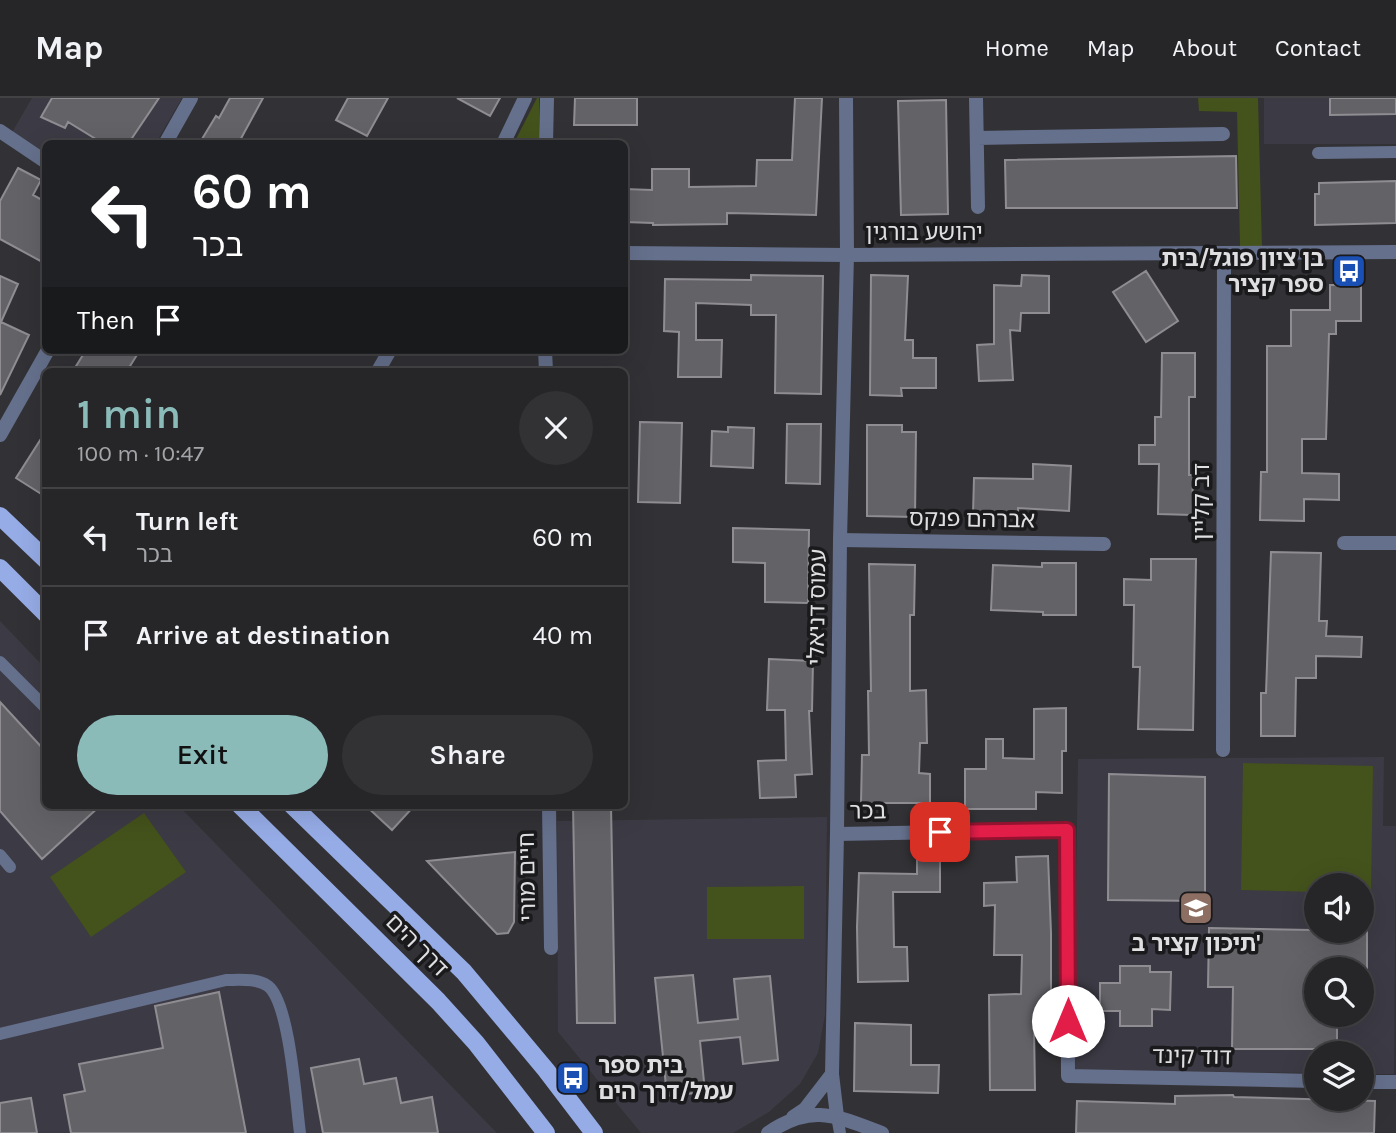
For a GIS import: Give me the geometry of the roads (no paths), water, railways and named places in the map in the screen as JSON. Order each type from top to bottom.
[{"type":"main road","points":[[0,516],[42,556]]},
{"type":"main road","points":[[0,568],[42,610]]},
{"type":"main road","name":"דרך הים","points":[[244,809],[438,1001],[476,1043],[546,1133]]},
{"type":"main road","name":"דרך הים","points":[[296,809],[464,972],[547,1070],[594,1133]]},
{"type":"street","points":[[167,140],[191,98]]},
{"type":"street","points":[[505,140],[525,98]]},
{"type":"street","points":[[546,140],[547,98]]},
{"type":"street","name":"עמוס דניאלי","points":[[837,1116],[832,1074],[847,255],[846,98]]},
{"type":"street","points":[[976,98],[978,207]]},
{"type":"street","points":[[0,131],[42,159]]},
{"type":"street","points":[[977,138],[1223,134]]},
{"type":"street","name":"יהושע בורגין","points":[[628,253],[847,255],[1396,252]]},
{"type":"street","name":"דב קליין","points":[[1223,750],[1224,254]]},
{"type":"street","points":[[0,435],[46,354]]},
{"type":"street","name":"אברהם פנקס","points":[[840,540],[1104,544]]},
{"type":"street","points":[[1344,543],[1396,543]]},
{"type":"street","name":"חיים מורי","points":[[549,809],[551,948]]},
{"type":"street","name":"בכר","points":[[837,834],[1067,830],[1068,1076]]},
{"type":"street","points":[[768,1133],[805,1109],[832,1074]]},
{"type":"street","name":"דוד קינד","points":[[1068,1076],[1304,1081]]},
{"type":"street","points":[[1374,1082],[1396,1082]]},
{"type":"street","points":[[786,1121],[809,1115],[837,1116],[882,1133]]},
{"type":"lane","points":[[1318,153],[1396,152]]},
{"type":"lane","points":[[0,662],[42,704]]},
{"type":"lane","points":[[0,855],[10,867]]},
{"type":"lane","points":[[0,1034],[226,980],[253,981],[268,986],[280,1001],[287,1031],[300,1133]]},
{"type":"lane","points":[[837,1116],[840,1133]]},
{"type":"place","name":"בן ציון פוגל/בית ספר קציר","points":[[1349,271]]},
{"type":"place","name":"תיכון קציר ב'","points":[[1196,908]]},
{"type":"place","name":"בית ספר עמל/דרך הים","points":[[573,1078]]}]
